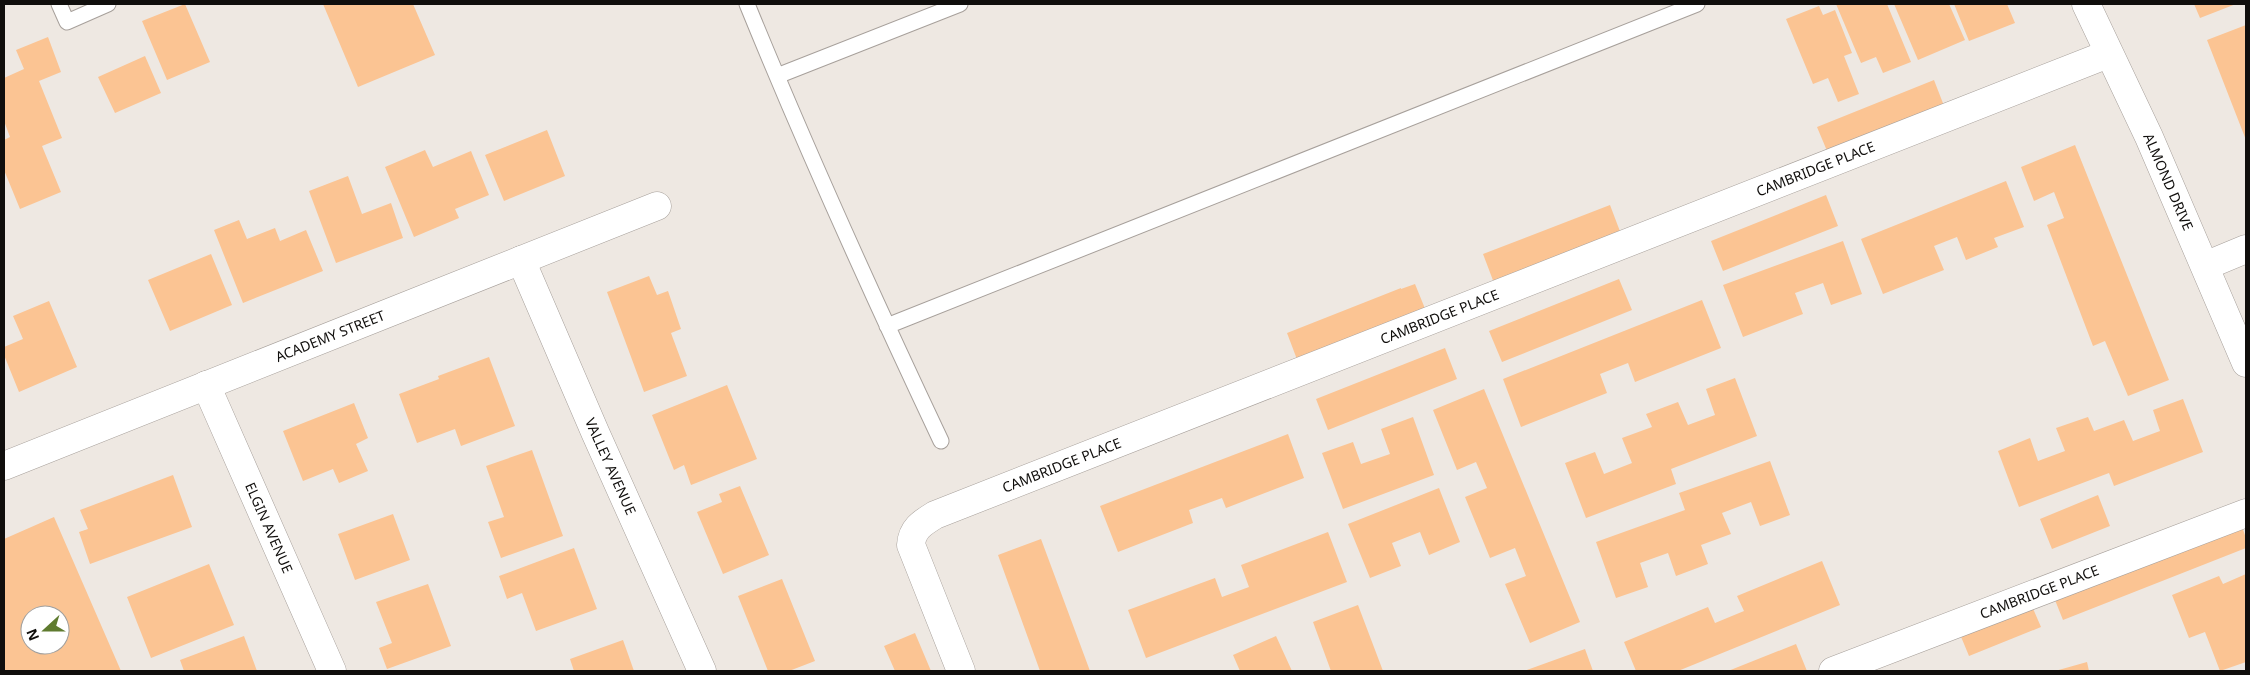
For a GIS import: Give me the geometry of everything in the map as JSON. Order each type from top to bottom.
[{"type":"street","name":"ALMOND DRIVE","points":[[2086,4],[2148,136],[2246,363]]},
{"type":"street","name":"CAMBRIDGE PLACE","points":[[960,671],[911,545],[912,535],[920,524],[934,515],[2108,54]]},
{"type":"street","name":"ACADEMY STREET","points":[[4,466],[657,206]]},
{"type":"street","points":[[2205,266],[2246,249]]},
{"type":"street","name":"VALLEY AVENUE","points":[[521,260],[595,432],[702,671]]},
{"type":"street","name":"ELGIN AVENUE","points":[[206,385],[332,671]]},
{"type":"street","name":"CAMBRIDGE PLACE","points":[[1833,671],[2246,513]]},
{"type":"lane","points":[[59,4],[67,22],[108,4]]},
{"type":"lane","points":[[747,4],[776,76],[887,326],[941,441]]},
{"type":"lane","points":[[776,76],[960,4]]},
{"type":"lane","points":[[887,326],[1697,4]]},
{"type":"building","points":[[185,4],[210,62],[167,80],[142,21]]},
{"type":"building","points":[[323,4],[413,4],[435,55],[358,87]]},
{"type":"building","points":[[1836,4],[1887,4],[1911,62],[1883,73],[1876,57],[1861,63]]},
{"type":"building","points":[[1894,4],[1949,4],[1965,40],[1918,60]]},
{"type":"building","points":[[1954,4],[2007,4],[2015,23],[1969,41]]},
{"type":"building","points":[[2194,4],[2236,4],[2200,18]]},
{"type":"building","points":[[1819,6],[1823,15],[1835,10],[1852,53],[1844,56],[1859,94],[1838,102],[1828,78],[1813,84],[1786,19]]},
{"type":"building","points":[[2246,25],[2246,140],[2207,40]]},
{"type":"building","points":[[48,37],[61,72],[39,81],[62,138],[42,146],[61,192],[20,209],[4,170],[4,140],[10,137],[4,121],[4,78],[24,69],[16,50]]},
{"type":"building","points":[[145,56],[161,93],[115,113],[98,77]]},
{"type":"building","points":[[1934,80],[1946,111],[1830,158],[1817,127]]},
{"type":"building","points":[[547,130],[565,176],[504,201],[485,155]]},
{"type":"building","points":[[2075,145],[2169,380],[2128,396],[2105,341],[2093,346],[2047,225],[2064,218],[2054,192],[2034,201],[2021,167]]},
{"type":"building","points":[[425,150],[433,167],[471,151],[489,195],[455,209],[459,218],[414,237],[385,167]]},
{"type":"building","points":[[348,176],[362,214],[391,203],[403,238],[336,263],[309,191]]},
{"type":"building","points":[[2006,181],[2024,227],[1994,238],[1998,247],[1966,260],[1957,237],[1934,246],[1944,270],[1883,294],[1861,239]]},
{"type":"building","points":[[1826,195],[1838,226],[1723,271],[1711,241]]},
{"type":"building","points":[[1610,205],[1621,234],[1494,283],[1483,254]]},
{"type":"building","points":[[239,220],[247,239],[275,228],[280,241],[306,230],[323,271],[243,303],[214,230]]},
{"type":"building","points":[[1843,241],[1862,294],[1831,305],[1823,283],[1795,293],[1803,314],[1743,337],[1723,285]]},
{"type":"building","points":[[211,254],[232,305],[170,331],[148,280]]},
{"type":"building","points":[[649,276],[657,295],[668,291],[681,329],[671,333],[687,376],[644,392],[607,292]]},
{"type":"building","points":[[1619,279],[1632,310],[1502,362],[1489,331]]},
{"type":"building","points":[[1415,284],[1426,311],[1298,362],[1287,333]]},
{"type":"building","points":[[1702,300],[1721,348],[1635,382],[1628,363],[1600,374],[1607,393],[1521,427],[1503,379]]},
{"type":"building","points":[[49,301],[77,367],[19,392],[4,355],[4,347],[23,339],[13,316]]},
{"type":"building","points":[[1445,348],[1457,379],[1328,430],[1316,399]]},
{"type":"building","points":[[489,357],[515,426],[461,446],[455,429],[417,443],[399,394],[439,379],[438,376]]},
{"type":"building","points":[[1735,378],[1757,436],[1671,469],[1676,484],[1586,518],[1565,463],[1595,452],[1604,474],[1632,463],[1622,438],[1652,427],[1646,414],[1678,402],[1688,425],[1715,415],[1706,389]]},
{"type":"building","points":[[727,385],[757,459],[691,485],[684,465],[674,470],[652,415]]},
{"type":"building","points":[[1484,389],[1580,622],[1530,643],[1505,584],[1526,576],[1515,548],[1490,558],[1465,497],[1487,488],[1476,462],[1457,470],[1433,410]]},
{"type":"building","points":[[2183,399],[2203,452],[2114,486],[2109,473],[2019,507],[1998,451],[2030,438],[2038,461],[2065,451],[2056,428],[2088,417],[2094,431],[2124,420],[2133,441],[2160,431],[2153,410]]},
{"type":"building","points":[[354,403],[368,438],[356,444],[368,471],[339,483],[333,469],[303,481],[283,431]]},
{"type":"building","points":[[1413,417],[1434,475],[1343,509],[1322,453],[1353,442],[1361,464],[1390,454],[1381,429]]},
{"type":"building","points":[[1288,434],[1304,478],[1226,508],[1222,498],[1189,510],[1193,523],[1118,552],[1100,506]]},
{"type":"building","points":[[532,450],[563,536],[501,558],[488,522],[504,517],[486,466]]},
{"type":"building","points":[[1770,461],[1790,515],[1760,526],[1751,502],[1722,513],[1731,534],[1701,545],[1708,564],[1676,576],[1668,553],[1640,563],[1648,587],[1616,598],[1596,542],[1685,510],[1679,493]]},
{"type":"building","points":[[173,475],[192,527],[90,564],[79,532],[88,529],[80,510]]},
{"type":"building","points":[[740,486],[769,555],[723,574],[697,512],[722,502],[719,494]]},
{"type":"building","points":[[1439,488],[1460,542],[1429,555],[1420,532],[1392,543],[1401,566],[1370,578],[1348,524]]},
{"type":"building","points":[[2098,495],[2110,526],[2052,549],[2040,519]]},
{"type":"building","points":[[393,514],[410,560],[355,580],[338,534]]},
{"type":"building","points":[[2238,516],[2246,538],[2246,548],[2063,620],[2051,590]]},
{"type":"building","points":[[54,517],[121,671],[4,671],[4,539]]},
{"type":"building","points":[[1328,532],[1347,582],[1146,658],[1128,610],[1215,578],[1222,597],[1249,587],[1241,565]]},
{"type":"building","points":[[1041,539],[1090,671],[1040,671],[998,555]]},
{"type":"building","points":[[574,548],[597,609],[536,631],[522,593],[507,599],[499,576]]},
{"type":"building","points":[[1822,561],[1840,605],[1678,671],[1636,671],[1624,642],[1708,607],[1715,623],[1744,611],[1737,596]]},
{"type":"building","points":[[209,564],[234,625],[151,658],[127,597]]},
{"type":"building","points":[[2246,574],[2246,662],[2220,671],[2205,632],[2189,638],[2172,595],[2219,576],[2223,584]]},
{"type":"building","points":[[782,579],[815,661],[789,671],[768,671],[738,596]]},
{"type":"building","points":[[428,584],[451,646],[387,669],[379,648],[392,643],[376,602]]},
{"type":"building","points":[[2028,597],[2041,627],[1969,656],[1957,627]]},
{"type":"building","points":[[1358,605],[1383,671],[1331,671],[1313,622]]},
{"type":"building","points":[[915,633],[931,671],[895,671],[884,646]]},
{"type":"building","points":[[244,636],[257,671],[184,671],[180,660]]},
{"type":"building","points":[[1276,636],[1292,671],[1240,671],[1233,655]]},
{"type":"building","points":[[623,640],[634,671],[574,671],[570,659]]},
{"type":"building","points":[[1796,644],[1807,671],[1728,671]]},
{"type":"building","points":[[1585,649],[1593,671],[1524,671]]},
{"type":"building","points":[[2087,662],[2089,671],[2055,671]]}]
